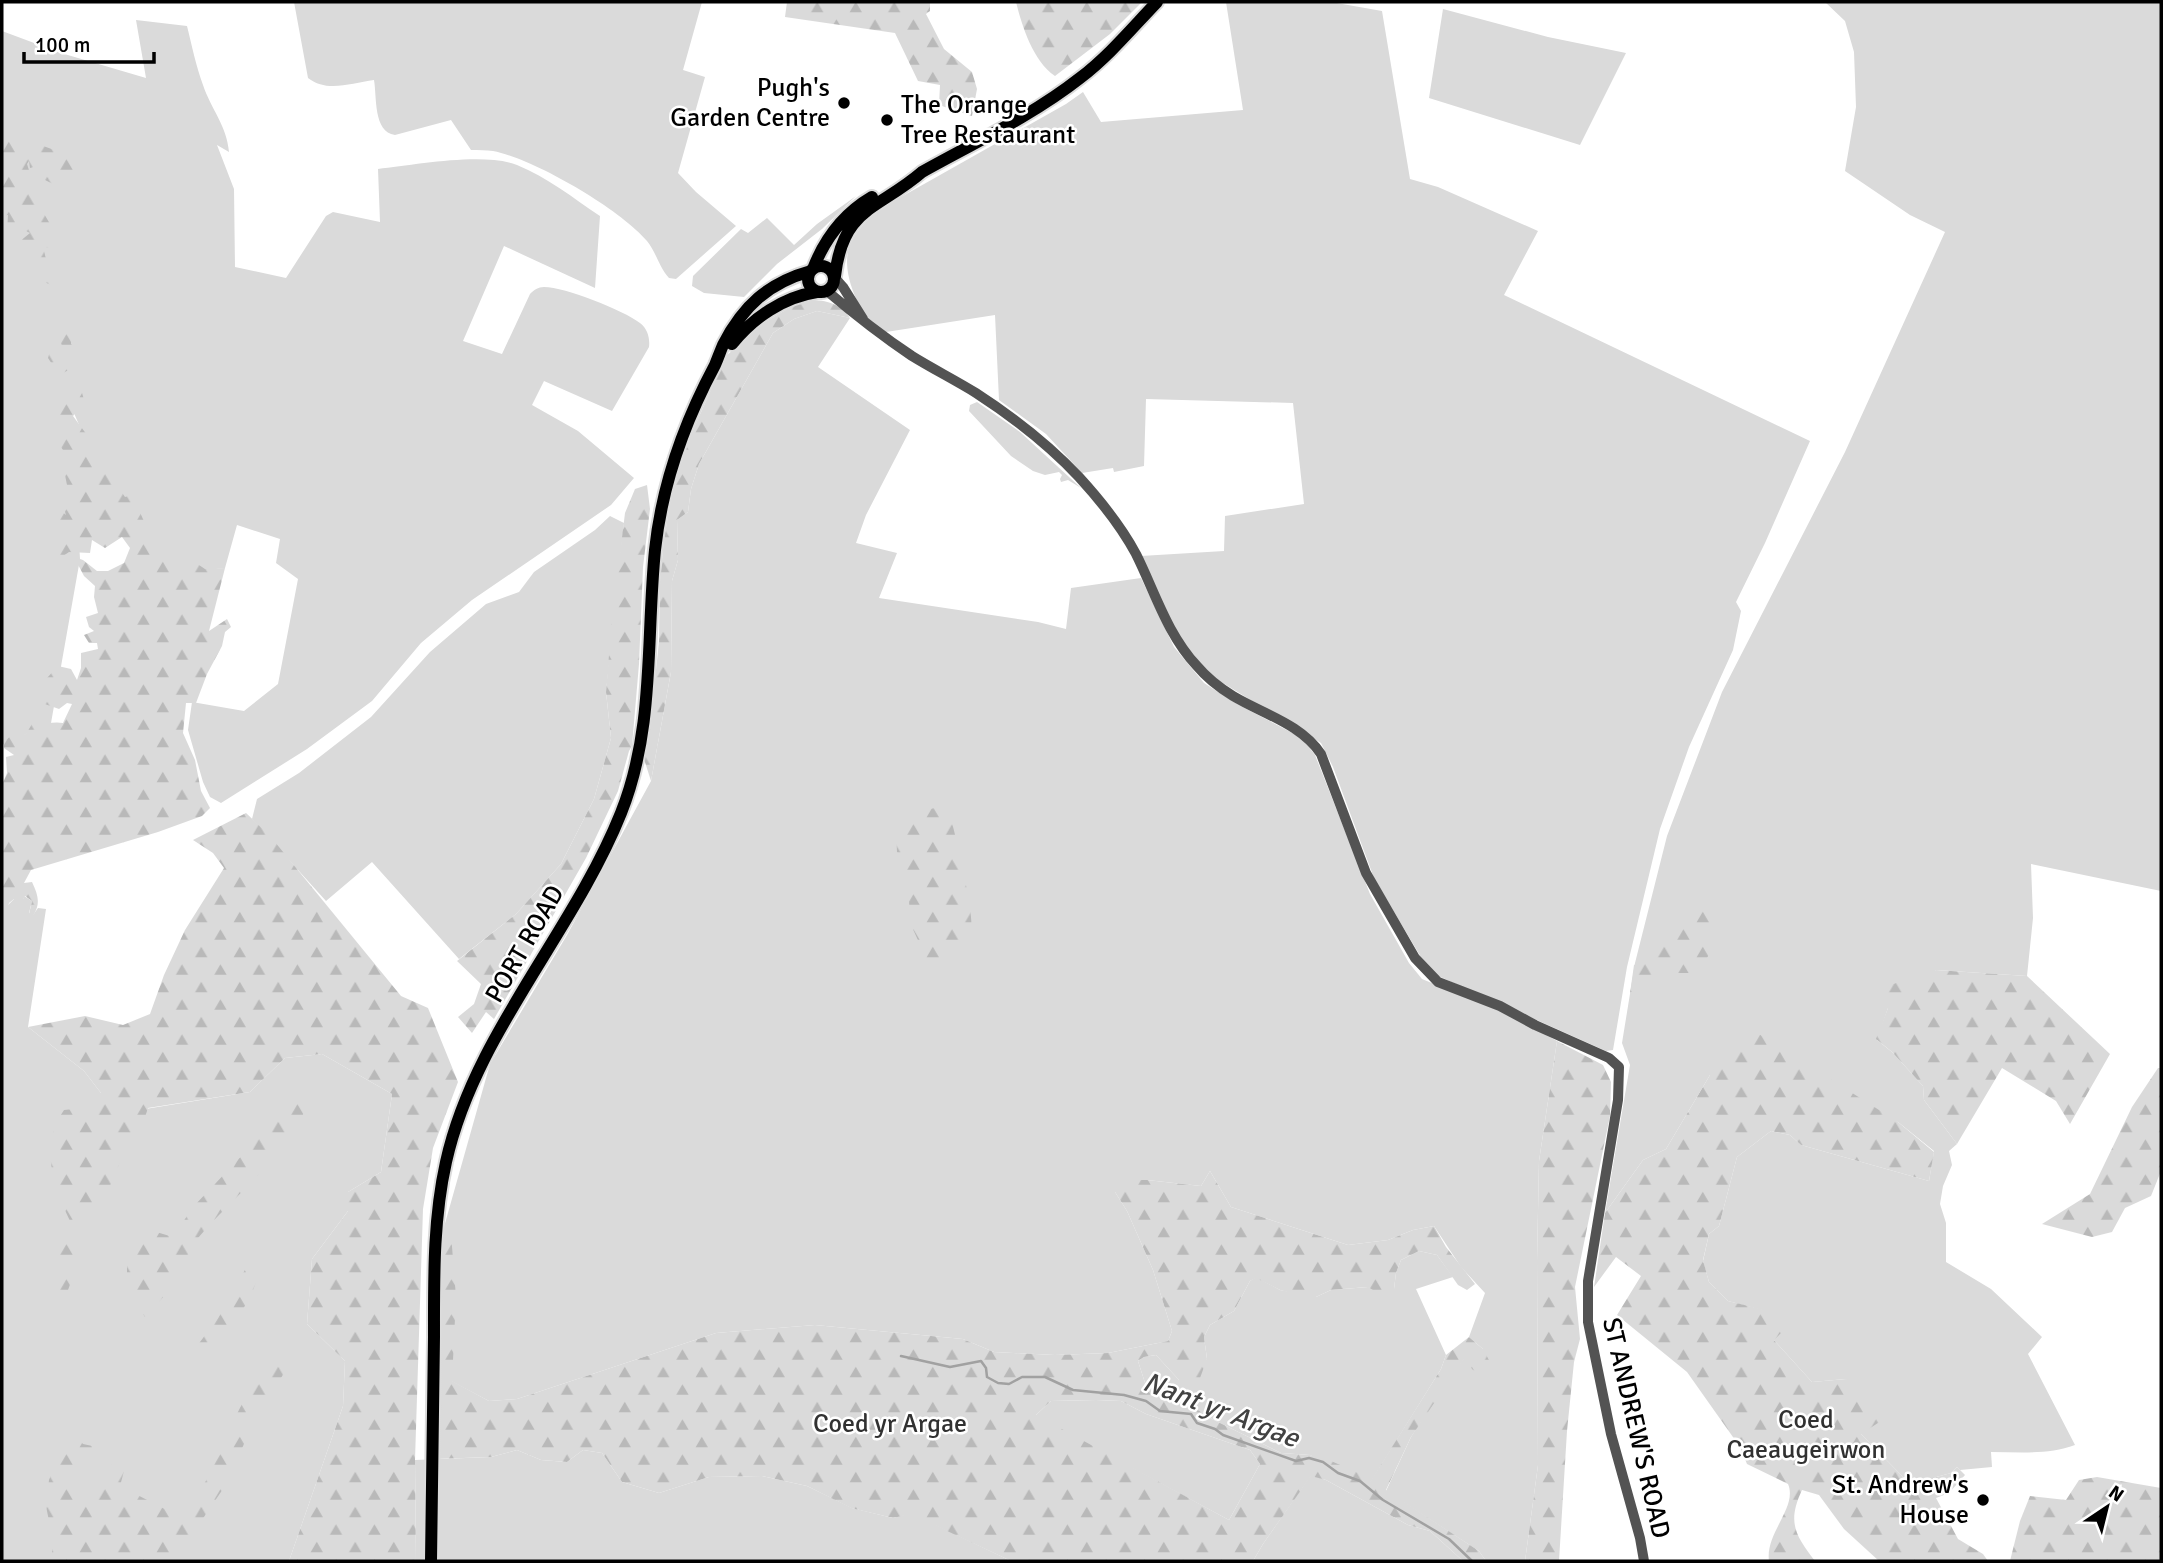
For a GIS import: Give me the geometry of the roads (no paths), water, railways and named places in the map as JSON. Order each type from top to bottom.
[{"type":"main road","points":[[922,173],[906,177],[847,215],[826,240],[808,275],[809,284],[822,292],[834,285],[843,240],[856,220],[868,209],[922,173],[1077,80],[1114,48],[1157,2]]},
{"type":"main road","points":[[812,270],[825,266],[835,277]]},
{"type":"main road","name":"PORT ROAD","points":[[431,1561],[436,1246],[440,1190],[447,1156],[458,1121],[480,1069],[598,861],[623,808],[638,761],[646,715],[655,548],[662,506],[685,427],[723,346],[753,302],[779,282],[812,270]]},
{"type":"main road","name":"PORT ROAD","points":[[718,360],[762,315],[792,299],[822,292]]},
{"type":"street","name":"ST ANDREW'S ROAD","points":[[835,277],[863,320]]},
{"type":"street","name":"ST ANDREW'S ROAD","points":[[822,292],[896,345],[1003,411],[1057,456],[1094,494],[1125,536],[1162,614],[1195,664],[1233,696],[1313,741],[1321,754],[1366,873],[1415,958],[1429,975],[1438,982],[1500,1006],[1609,1058],[1619,1067],[1618,1100],[1588,1282],[1588,1322],[1611,1434],[1644,1561]]},
{"type":"waterway","name":"Nant yr Argae","points":[[901,1356],[950,1367],[981,1361],[986,1368],[987,1377],[998,1383],[1009,1384],[1022,1377],[1045,1377],[1073,1390],[1124,1395],[1146,1401],[1160,1411],[1191,1414],[1197,1423],[1223,1435],[1296,1461],[1309,1458],[1323,1462],[1338,1473],[1360,1481],[1383,1500],[1449,1539],[1472,1561]]},
{"type":"place","name":"Pugh's Garden Centre","points":[[844,103]]},
{"type":"place","name":"The Orange Tree Restaurant","points":[[887,120]]},
{"type":"place","name":"St. Andrew's House","points":[[1983,1500]]},
{"type":"park label","name":"Coed yr Argae","points":[[890,1424]]},
{"type":"park label","name":"Coed Caeaugeirwon","points":[[1806,1435]]}]
